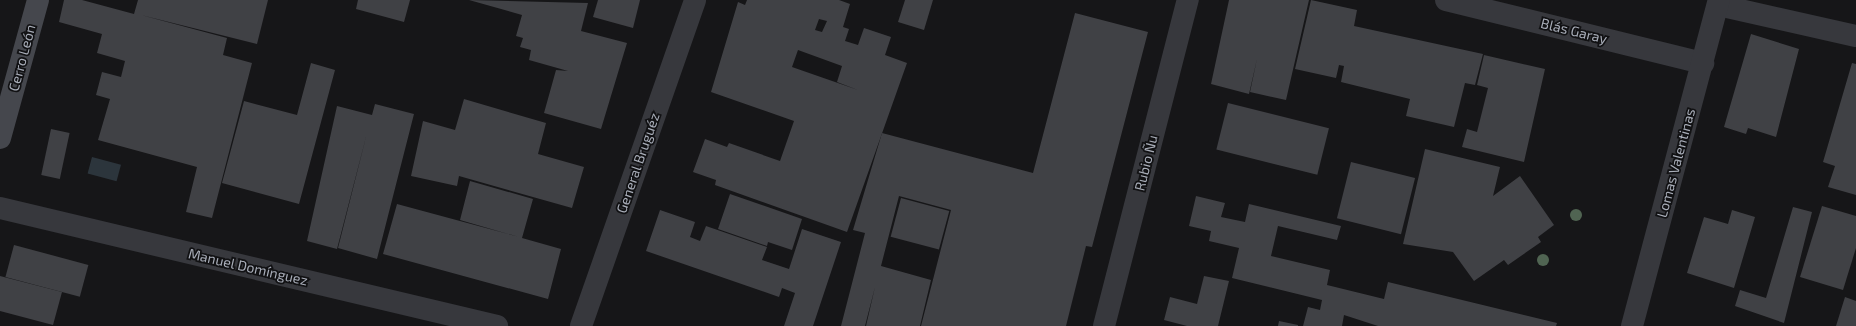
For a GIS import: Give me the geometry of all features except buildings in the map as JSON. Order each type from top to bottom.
[{"type":"street","name":"Cerro León","points":[[0,138],[38,0]]},
{"type":"street","name":"General Bruguéz","points":[[581,326],[695,0]]},
{"type":"street","name":"Rubio Ñu","points":[[1104,326],[1188,0]]},
{"type":"street","name":"Blás Garay","points":[[1446,0],[1703,63]]},
{"type":"street","name":"Lomas Valentinas","points":[[1632,326],[1719,2]]},
{"type":"street","points":[[1719,2],[1856,36]]},
{"type":"street","name":"Manuel Domínguez","points":[[0,208],[497,326]]},
{"type":"shaded area","points":[[92,157],[121,165],[117,181],[88,173]]}]
